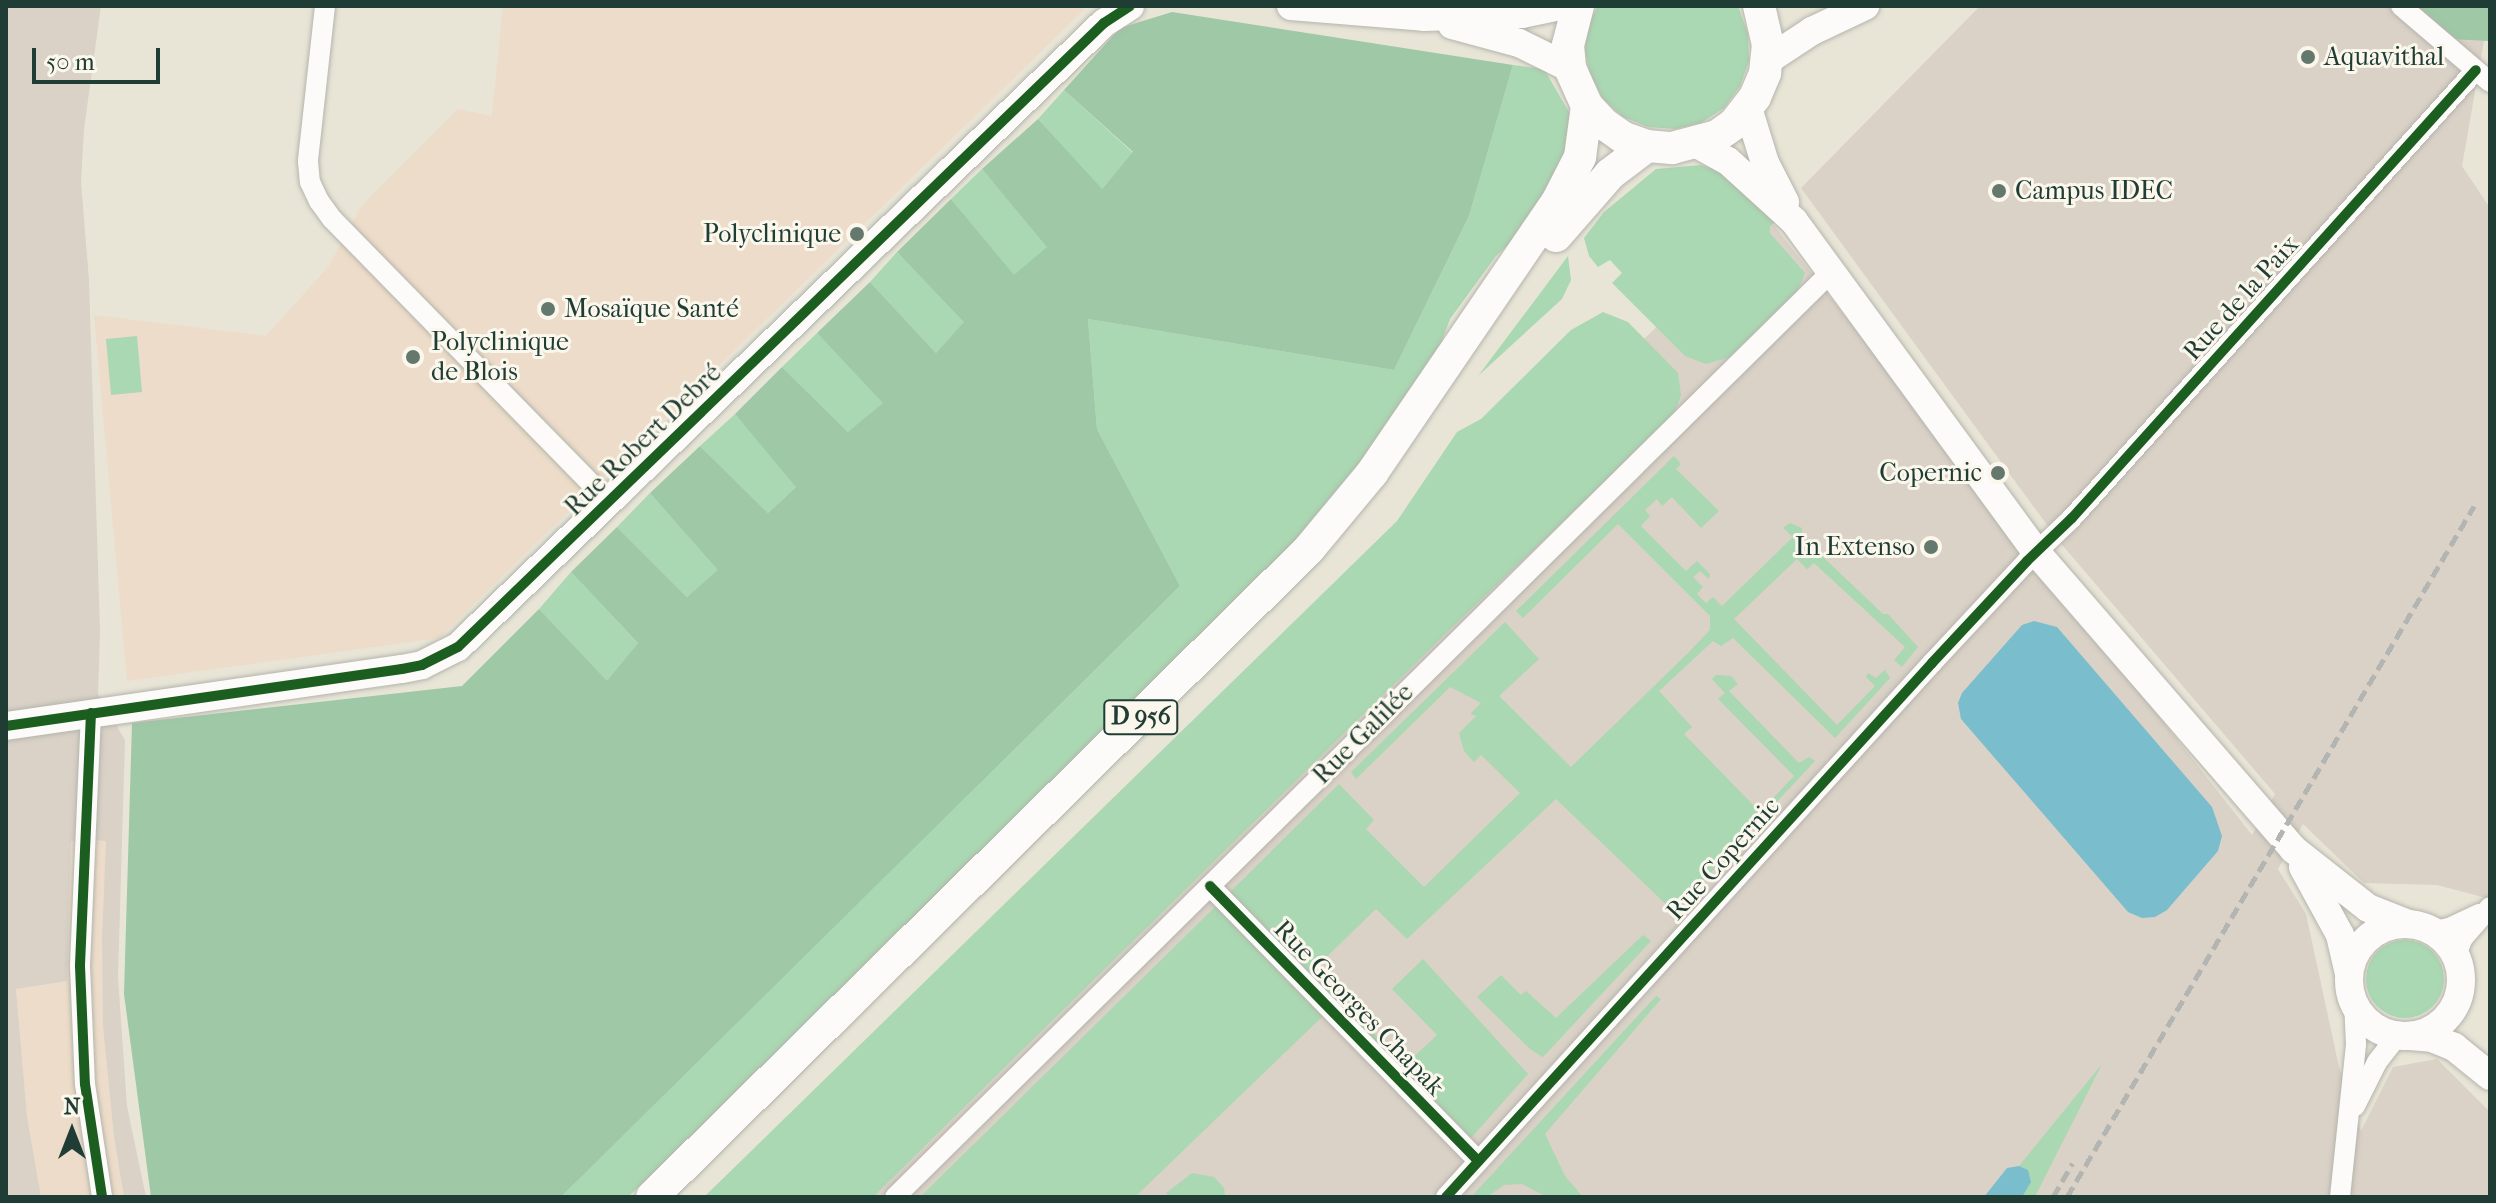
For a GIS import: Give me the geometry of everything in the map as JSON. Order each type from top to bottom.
[{"type":"main road","points":[[1578,6],[1568,45],[1570,68],[1587,106],[1604,124],[1624,138],[1647,146],[1672,148],[1697,144],[1734,124],[1748,108],[1761,86],[1768,60],[1767,31],[1759,6]]},
{"type":"main road","name":"D 956","points":[[652,1197],[1204,655],[1333,521],[1393,443],[1557,202],[1580,157],[1587,106]]},
{"type":"main road","name":"D 956","points":[[677,1197],[1323,560],[1387,482],[1572,215],[1610,174],[1647,146]]},
{"type":"street","points":[[325,6],[309,137],[310,182],[319,201],[332,219],[610,503]]},
{"type":"street","name":"Rue Robert Debré","points":[[6,726],[422,665],[449,652],[474,635],[1104,23],[1130,6]]},
{"type":"street","points":[[1291,6],[1424,17],[1522,14],[1561,6]]},
{"type":"street","points":[[1768,60],[1812,31],[1865,6]]},
{"type":"street","points":[[2401,6],[2483,76]]},
{"type":"street","points":[[1424,17],[1519,43],[1570,68]]},
{"type":"street","name":"Rue de la Paix","points":[[2036,552],[2072,518],[2483,76]]},
{"type":"street","points":[[1748,108],[1765,163],[1794,221]]},
{"type":"street","points":[[1697,144],[1728,161],[1794,221],[2036,552],[2293,849],[2368,908],[2420,927],[2448,942],[2456,955],[2461,987],[2461,1017],[2467,1036],[2490,1076]]},
{"type":"street","name":"Rue Galilée","points":[[895,1197],[1832,271]]},
{"type":"street","name":"Rue Copernic","points":[[1446,1197],[2036,552]]},
{"type":"street","points":[[91,713],[80,966],[85,1084],[102,1197]]},
{"type":"street","points":[[2293,849],[2340,935],[2352,988],[2356,1044],[2340,1197]]},
{"type":"street","name":"Rue Georges Chapak","points":[[1210,886],[1478,1161]]},
{"type":"street","points":[[2488,908],[2449,928],[2420,927],[2375,932],[2361,944],[2352,988],[2373,1025],[2402,1035],[2432,1038],[2454,1047],[2490,1076]]},
{"type":"street","points":[[2456,955],[2463,938],[2488,908]]},
{"type":"street","points":[[2350,1121],[2377,1062],[2402,1035],[2437,1026],[2456,1003],[2461,987]]},
{"type":"shaded area","points":[[6,6],[101,6],[84,129],[81,182],[89,280],[100,631],[98,694],[125,740],[118,978],[127,1106],[146,1197],[124,1197],[114,1137],[103,1026],[102,938],[106,841],[92,840],[71,841],[67,981],[16,989],[27,1117],[41,1197],[6,1197]]},
{"type":"shaded area","name":"Polyclinique de Blois","points":[[503,6],[1088,6],[439,638],[127,681],[94,315],[266,336],[329,266],[362,205],[458,109],[492,116]]},
{"type":"shaded area","points":[[1980,6],[2490,6],[2462,166],[2490,208],[2490,899],[2437,885],[2364,883],[2303,824],[2278,869],[2306,914],[2339,1067],[2361,1131],[2393,1067],[2437,1059],[2490,1112],[2490,1197],[2035,1197],[2063,1141],[2025,1197],[765,1197],[1768,218],[2252,835],[2275,794],[2058,540],[1801,188]]},
{"type":"shaded area","points":[[71,840],[106,841],[102,938],[103,1026],[114,1137],[124,1197],[41,1197],[27,1117],[16,989],[67,981]]},
{"type":"green space","points":[[1598,6],[1738,6],[1748,34],[1749,61],[1740,86],[1724,108],[1701,123],[1675,129],[1648,127],[1623,117],[1603,99],[1590,75],[1585,49],[1589,22]]},
{"type":"green space","points":[[2414,6],[2490,6],[2489,41],[2450,39]]},
{"type":"green space","points":[[1172,12],[1513,65],[1469,216],[1394,370],[1088,319],[1097,429],[1180,586],[561,1197],[151,1197],[124,994],[132,723],[462,686],[539,609],[607,681],[638,643],[571,572],[617,527],[687,597],[718,570],[650,493],[700,446],[768,513],[796,487],[735,414],[782,367],[848,432],[883,403],[817,333],[870,282],[936,353],[964,322],[897,252],[951,199],[1014,275],[1047,247],[982,169],[1038,119],[1102,189],[1133,152],[1064,90],[1120,28]]},
{"type":"green space","points":[[1513,65],[1544,69],[1573,119],[1565,159],[1543,213],[1496,256],[1450,319],[1431,370],[1313,528],[1082,763],[628,1197],[561,1197],[1180,586],[1097,429],[1088,319],[1394,370],[1469,216]]},
{"type":"green space","points":[[1064,90],[1133,153],[1101,190],[1038,119]]},
{"type":"green space","points":[[1701,165],[1722,172],[1777,221],[1770,226],[1770,233],[1805,273],[1797,292],[1730,357],[1706,364],[1685,356],[1612,283],[1622,273],[1610,260],[1598,267],[1589,256],[1584,238],[1604,212],[1656,169]]},
{"type":"green space","points":[[982,169],[1048,247],[1014,276],[951,199]]},
{"type":"green space","points":[[897,252],[965,322],[936,353],[870,282]]},
{"type":"green space","points":[[1568,256],[1571,280],[1562,299],[1478,376]]},
{"type":"green space","points":[[1603,312],[1628,322],[1678,373],[1681,395],[1674,415],[1444,635],[873,1197],[704,1197],[1397,521],[1457,432],[1481,419],[1571,330]]},
{"type":"green space","points":[[817,333],[884,403],[849,433],[782,367]]},
{"type":"green space","points":[[137,336],[142,392],[111,395],[106,339]]},
{"type":"green space","points":[[735,414],[797,486],[768,513],[700,446]]},
{"type":"green space","points":[[1674,456],[1681,464],[1676,469],[1719,511],[1701,528],[1672,497],[1662,506],[1657,499],[1645,510],[1650,516],[1641,526],[1686,571],[1697,561],[1710,574],[1709,579],[1700,571],[1693,577],[1703,587],[1697,594],[1706,603],[1713,597],[1722,606],[1793,537],[1783,528],[1790,523],[1802,528],[1802,537],[1883,614],[1888,614],[1918,647],[1902,667],[1894,660],[1905,647],[1814,563],[1807,569],[1797,559],[1734,619],[1837,725],[1875,686],[1866,677],[1868,673],[1876,678],[1885,670],[1890,678],[1835,738],[1733,638],[1721,646],[1713,641],[1659,691],[1692,727],[1684,734],[1760,812],[1794,776],[1718,699],[1725,693],[1712,679],[1716,675],[1731,676],[1738,684],[1729,691],[1799,763],[1809,757],[1815,761],[1674,912],[1556,799],[1407,939],[1376,909],[1313,970],[1405,1065],[1437,1035],[1392,989],[1423,959],[1528,1074],[1471,1138],[1229,893],[1339,784],[1374,820],[1366,829],[1424,887],[1520,793],[1481,755],[1474,762],[1464,751],[1459,733],[1476,716],[1470,714],[1481,703],[1450,687],[1356,779],[1351,772],[1505,622],[1539,659],[1499,696],[1571,767],[1688,653],[1710,630],[1710,616],[1618,524],[1523,618],[1516,611]]},
{"type":"green space","points":[[650,493],[719,570],[687,597],[617,527]]},
{"type":"green space","points":[[571,572],[638,643],[607,682],[539,609]]},
{"type":"green space","points":[[1216,906],[1324,1015],[1135,1197],[920,1197]]},
{"type":"green space","points":[[1643,935],[1651,941],[1543,1057],[1530,1049],[1477,997],[1501,975],[1521,995],[1526,991],[1556,1018]]},
{"type":"green space","points":[[2405,940],[2420,943],[2437,957],[2444,979],[2441,994],[2427,1011],[2405,1018],[2390,1015],[2373,1001],[2366,979],[2369,964],[2383,947]]},
{"type":"green space","points":[[1656,996],[1661,999],[1545,1134],[1565,1176],[1583,1197],[1547,1197],[1522,1184],[1504,1185],[1487,1197],[1471,1197]]},
{"type":"green space","points":[[2102,1064],[2035,1197],[2022,1197],[2031,1181],[2028,1170],[2019,1166]]},
{"type":"green space","points":[[1192,1173],[1214,1177],[1224,1188],[1225,1197],[1170,1197],[1166,1193]]},
{"type":"water","points":[[2034,621],[2057,627],[2212,807],[2222,836],[2218,851],[2167,910],[2155,917],[2142,918],[2128,912],[1961,719],[1958,703],[1962,693],[2022,625]]},
{"type":"water","points":[[2019,1166],[2028,1170],[2031,1182],[2022,1197],[1984,1197],[2007,1168]]},
{"type":"railway","points":[[2067,1197],[2474,506]]},
{"type":"railway","points":[[2053,1197],[2073,1163]]},
{"type":"cycle path","points":[[6,726],[402,669],[422,665],[458,647],[1104,23],[1130,6]]},
{"type":"cycle path","points":[[1446,1197],[1932,663],[2027,561],[2072,518],[2476,70]]},
{"type":"cycle path","points":[[91,713],[80,966],[85,1084],[102,1197]]},
{"type":"cycle path","points":[[1210,886],[1478,1161]]},
{"type":"place","name":"Aquavithal","points":[[2308,57]]},
{"type":"place","name":"Campus IDEC","points":[[1999,191]]},
{"type":"place","name":"Polyclinique","points":[[857,234]]},
{"type":"place","name":"Mosaïque Santé","points":[[548,309]]},
{"type":"place","name":"Polyclinique de Blois","points":[[413,357]]},
{"type":"place","name":"Copernic","points":[[1998,473]]},
{"type":"place","name":"In Extenso","points":[[1931,547]]}]
